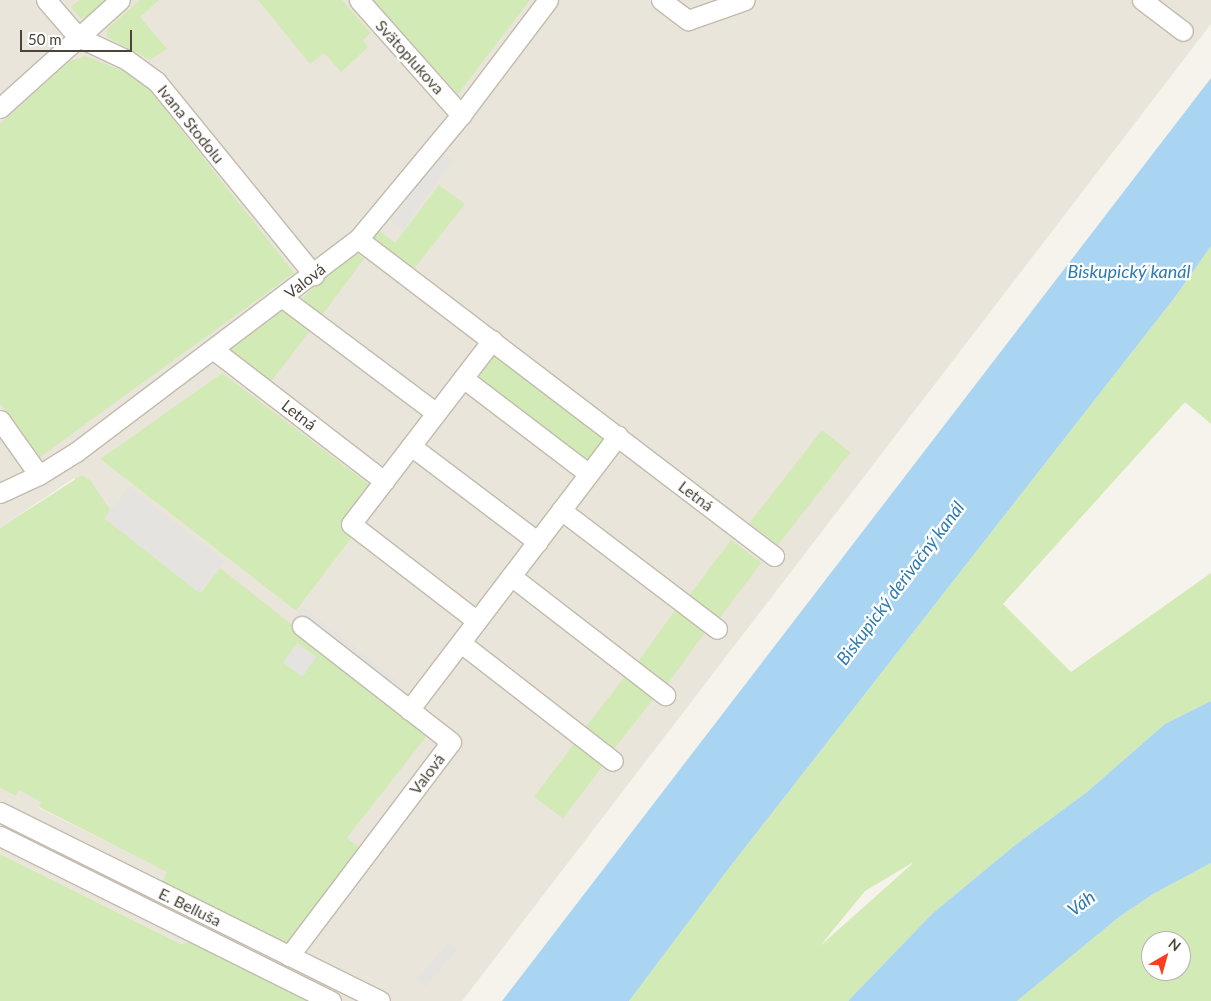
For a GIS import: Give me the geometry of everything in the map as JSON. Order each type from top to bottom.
[{"type":"street","name":"Ivana Stodolu","points":[[46,0],[78,37],[127,60],[157,82],[314,274]]},
{"type":"street","points":[[0,108],[120,0]]},
{"type":"street","name":"Svätoplukova","points":[[359,0],[461,115]]},
{"type":"street","name":"Valová","points":[[0,493],[39,475],[76,452],[283,298],[358,239],[461,115],[548,0]]},
{"type":"street","points":[[661,0],[688,20],[745,0]]},
{"type":"street","points":[[1142,0],[1183,31]]},
{"type":"street","name":"Letná","points":[[358,239],[774,556]]},
{"type":"street","points":[[283,298],[436,413]]},
{"type":"street","points":[[477,621],[351,524],[492,340]]},
{"type":"street","name":"Letná","points":[[214,350],[384,481]]},
{"type":"street","points":[[463,378],[589,474]]},
{"type":"street","points":[[0,420],[39,475]]},
{"type":"street","points":[[409,710],[618,436]]},
{"type":"street","points":[[411,446],[538,542]]},
{"type":"street","points":[[562,510],[717,629]]},
{"type":"street","points":[[511,576],[666,694]]},
{"type":"street","name":"Valová","points":[[289,956],[451,742],[302,626]]},
{"type":"street","points":[[460,643],[613,761]]},
{"type":"street","name":"E. Belluša","points":[[0,812],[380,1001]]},
{"type":"street","name":"E. Belluša","points":[[0,836],[331,1001]]},
{"type":"shaded area","points":[[0,0],[1211,0],[1211,24],[462,1001],[310,1001],[193,941],[181,944],[0,854],[0,788],[16,796],[19,790],[42,802],[39,808],[168,872],[162,885],[361,850],[347,838],[428,733],[104,518],[74,478],[0,528]],"holes":[[[222,373],[354,534],[296,611],[100,459]]]},
{"type":"shaded area","points":[[442,152],[453,160],[403,230],[391,222]]},
{"type":"shaded area","points":[[129,487],[224,561],[200,593],[104,519]]},
{"type":"shaded area","points":[[303,607],[402,684],[394,693],[296,616]]},
{"type":"shaded area","points":[[297,643],[316,657],[302,677],[283,662]]},
{"type":"shaded area","points":[[449,942],[457,949],[425,986],[417,979]]},
{"type":"green space","points":[[79,0],[107,0],[88,17],[80,18],[71,7]]},
{"type":"green space","points":[[140,0],[159,0],[140,17],[167,49],[150,60],[107,37],[107,29]]},
{"type":"green space","points":[[258,0],[342,0],[371,33],[363,40],[368,47],[341,72],[324,53],[310,64]]},
{"type":"green space","points":[[372,0],[530,0],[458,94]]},
{"type":"green space","points":[[85,56],[126,72],[145,84],[294,273],[40,457],[0,403],[0,124],[70,61]]},
{"type":"green space","points":[[439,185],[465,204],[413,270],[374,241],[374,234],[377,229],[395,243]]},
{"type":"green space","points":[[1211,246],[1211,424],[1185,402],[1003,604],[1071,672],[1211,573],[1211,701],[1165,724],[1087,792],[1014,846],[933,913],[848,1001],[629,1001],[729,868],[1175,297]],"holes":[[[912,864],[820,946],[865,891]]]},
{"type":"green space","points":[[356,252],[364,259],[319,319],[302,306],[304,296]]},
{"type":"green space","points":[[281,311],[294,312],[313,327],[269,384],[227,352]]},
{"type":"green space","points":[[490,352],[604,438],[586,463],[471,377]]},
{"type":"green space","points":[[222,373],[371,486],[355,533],[296,611],[100,459]]},
{"type":"green space","points":[[822,430],[850,452],[778,545],[749,523]]},
{"type":"green space","points":[[82,475],[90,480],[110,510],[105,518],[200,593],[220,568],[429,733],[347,838],[362,850],[293,938],[285,943],[276,943],[161,885],[167,872],[39,807],[41,802],[19,790],[16,796],[0,788],[0,528]]},
{"type":"green space","points":[[731,540],[761,563],[716,623],[686,600]]},
{"type":"green space","points":[[677,608],[707,630],[666,686],[636,664]]},
{"type":"green space","points":[[627,674],[655,696],[612,752],[583,730]]},
{"type":"green space","points":[[577,740],[606,762],[563,818],[534,797]]},
{"type":"green space","points":[[0,854],[181,944],[193,941],[310,1001],[0,1001]]},
{"type":"green space","points":[[1211,863],[1211,1001],[1017,1001],[1119,917],[1153,894]]},
{"type":"water","name":"Biskupický kanál","points":[[1211,78],[1211,246],[1175,297],[729,868],[629,1001],[502,1001]]},
{"type":"water","name":"Váh","points":[[1211,701],[1211,863],[1153,894],[1119,917],[1017,1001],[848,1001],[933,913],[1014,846],[1087,792],[1165,724]]},
{"type":"water label","name":"Biskupický derivačný kanál","points":[[900,583]]}]
